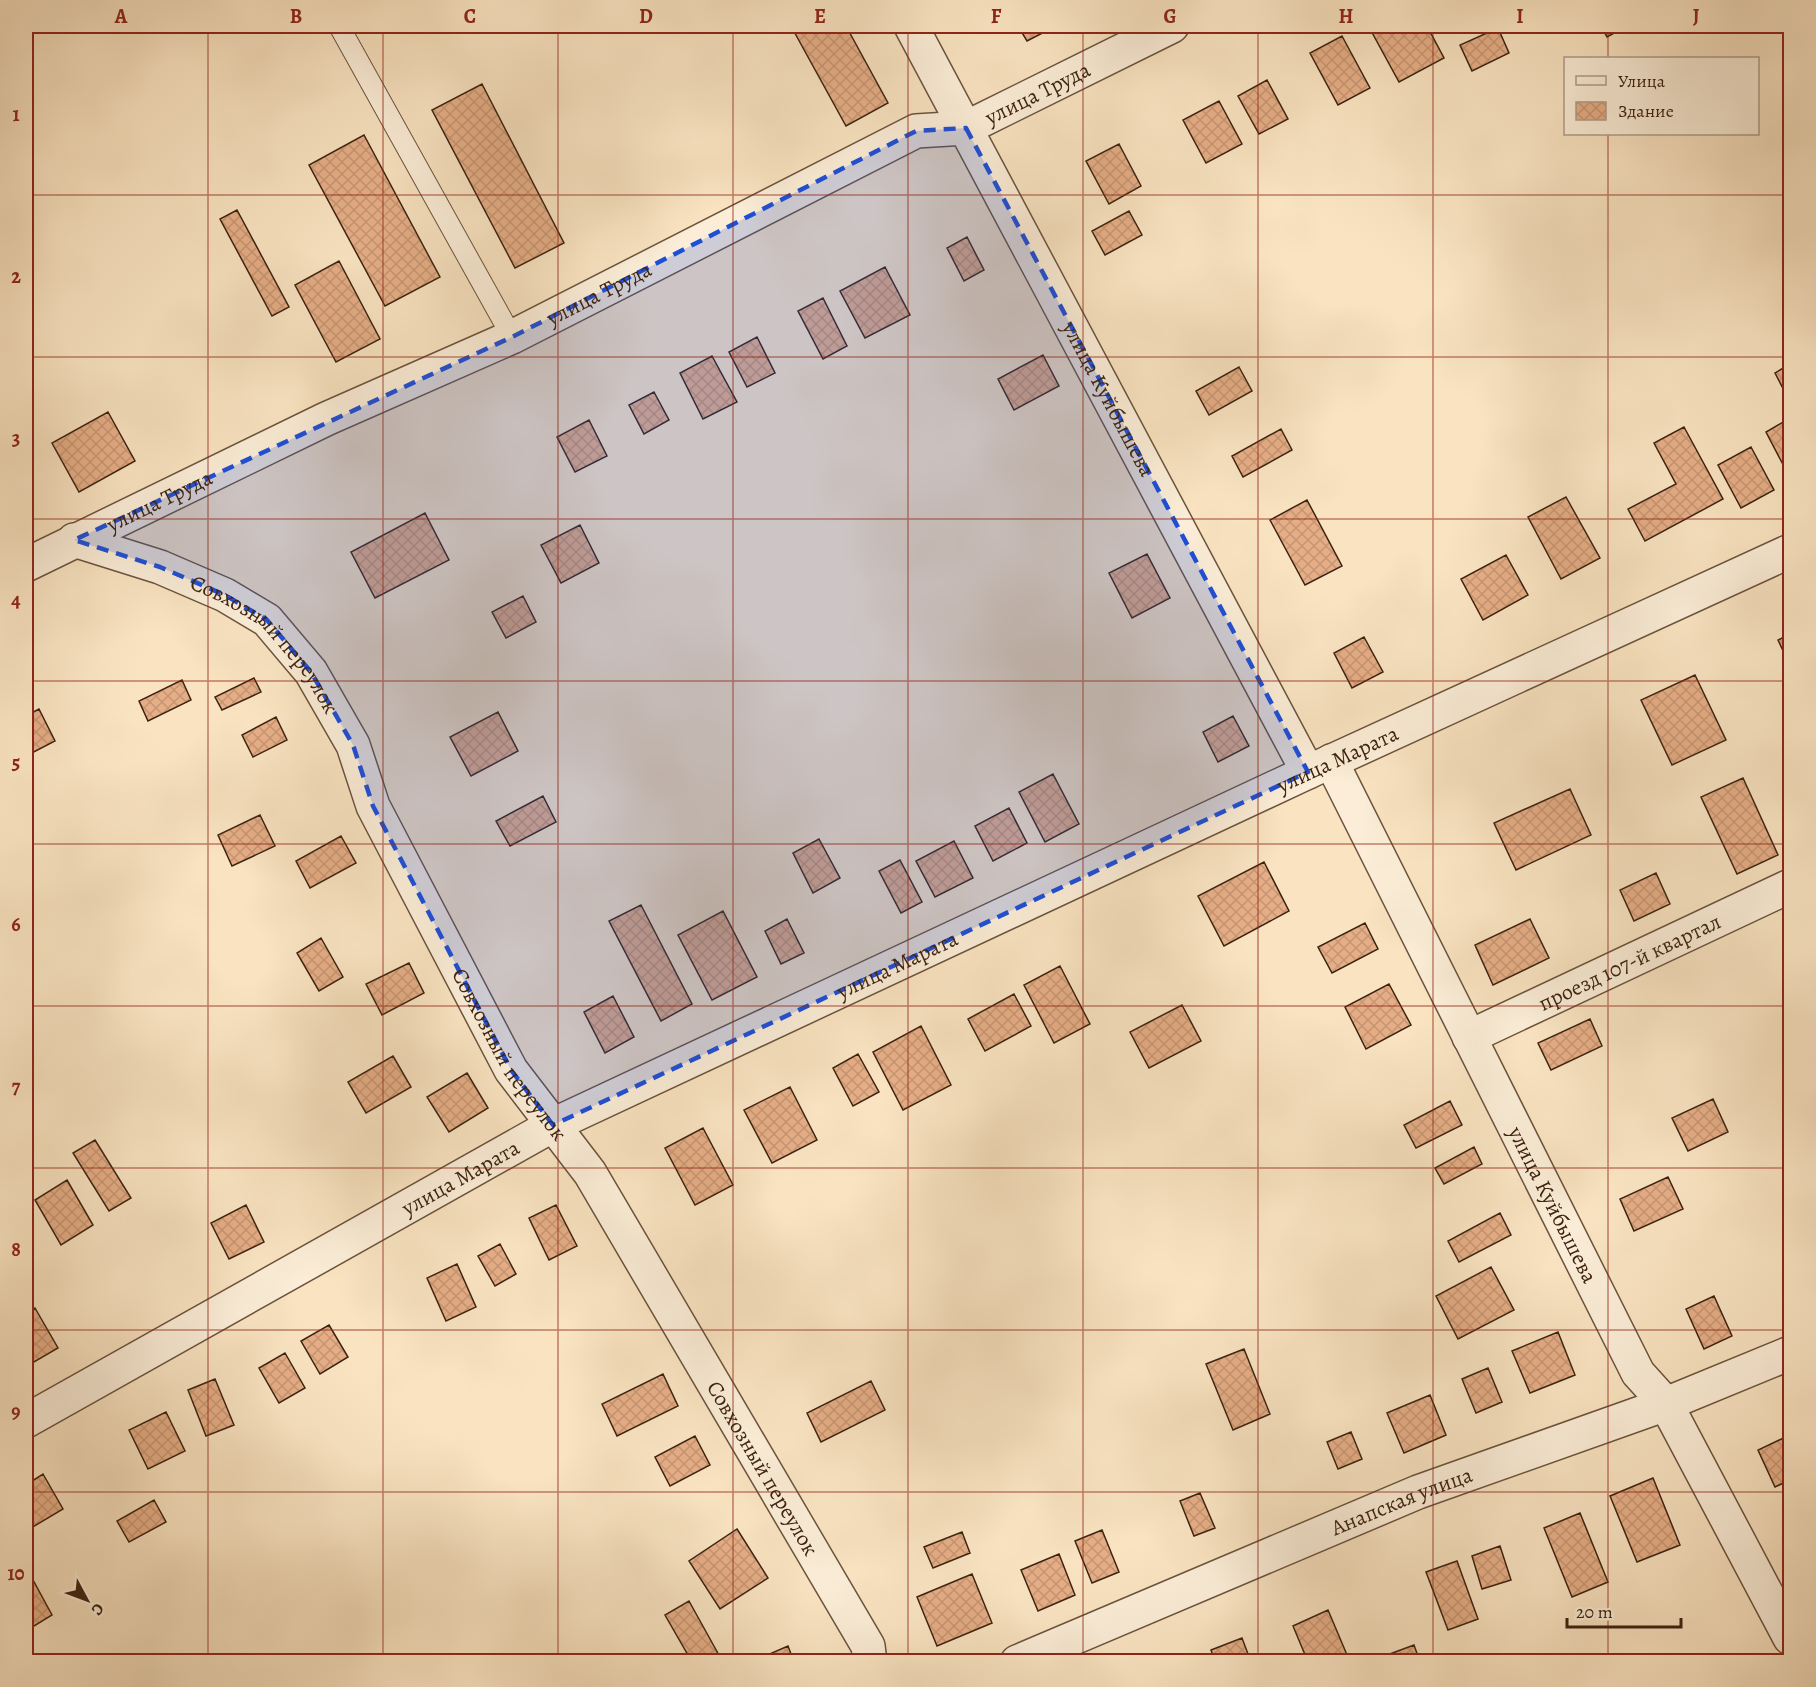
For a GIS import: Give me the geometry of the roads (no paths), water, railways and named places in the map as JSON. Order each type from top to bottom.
[{"type":"street","name":"улица Куйбышева","points":[[911,26],[1469,1037],[1638,1373],[1666,1404],[1791,1638]]},
{"type":"street","name":"улица Труда","points":[[26,565],[326,419],[512,337],[916,131],[966,128],[1172,26]]},
{"type":"street","name":"Совхозный переулок","points":[[74,540],[160,567],[225,595],[267,620],[311,672],[353,745],[373,806],[511,1070],[590,1173],[868,1646],[870,1662]]},
{"type":"street","name":"улица Марата","points":[[26,1420],[553,1125],[1320,766],[1791,551]]},
{"type":"street","name":"проезд 107-й квартал","points":[[1469,1037],[1791,886]]},
{"type":"street","name":"Анапская улица","points":[[1017,1662],[1418,1492],[1666,1404],[1791,1353]]},
{"type":"lane","points":[[339,26],[512,337]]}]
